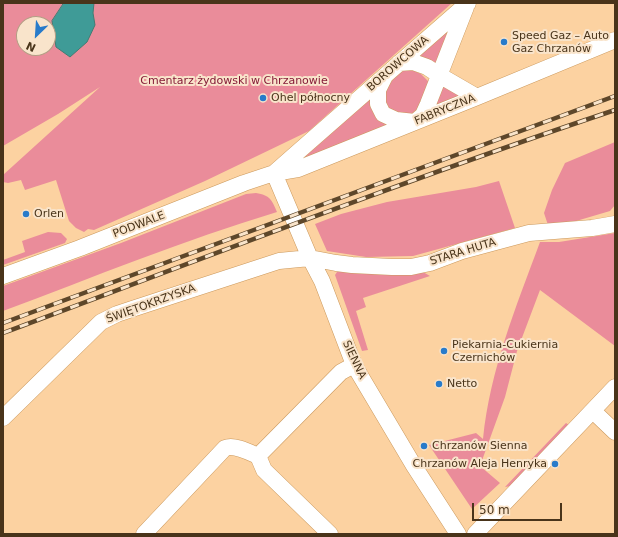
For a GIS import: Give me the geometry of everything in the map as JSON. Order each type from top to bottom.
[{"type":"street","name":"BOROWCOWA","points":[[274,173],[467,3]]},
{"type":"street","points":[[386,75],[378,90],[378,104],[383,114],[396,120],[415,122],[423,114],[467,3]]},
{"type":"street","name":"FABRYCZNA","points":[[274,173],[298,169],[615,40]]},
{"type":"street","points":[[399,63],[413,62],[427,67],[477,97]]},
{"type":"street","name":"SIENNA","points":[[274,173],[310,258],[322,281],[354,366],[414,466],[458,534]]},
{"type":"street","name":"PODWALE","points":[[3,276],[80,248],[244,183],[274,173]]},
{"type":"street","name":"STARA HUTA","points":[[310,258],[352,265],[411,267],[430,263],[462,251],[529,233],[592,228],[615,224]]},
{"type":"street","name":"ŚWIĘTOKRZYSKA","points":[[3,418],[101,322],[117,314],[279,261],[310,258]]},
{"type":"street","points":[[258,456],[341,372],[354,366]]},
{"type":"street","points":[[475,534],[615,387]]},
{"type":"street","points":[[593,411],[615,432]]},
{"type":"street","points":[[144,534],[224,448],[229,446],[236,447],[258,456],[264,470],[330,534]]},
{"type":"green space","name":"Cmentarz żydowski w Chrzanowie","points":[[3,3],[452,3],[309,131],[205,181],[94,230],[88,229],[84,232],[76,228],[69,221],[56,180],[25,190],[21,180],[8,183],[3,182],[3,175],[100,87],[58,114],[3,146]]},
{"type":"green space","points":[[450,23],[437,68],[414,57]]},
{"type":"green space","points":[[410,69],[421,74],[428,81],[429,89],[418,109],[410,115],[391,111],[385,103],[385,93],[389,84],[400,72]]},
{"type":"green space","points":[[442,84],[462,96],[433,108]]},
{"type":"green space","points":[[370,98],[381,121],[388,126],[299,162]]},
{"type":"green space","points":[[615,142],[615,205],[610,211],[566,224],[548,225],[544,213],[552,190],[565,163]]},
{"type":"green space","points":[[499,181],[515,228],[413,256],[366,257],[327,251],[315,224],[341,214],[387,202],[476,187]]},
{"type":"green space","points":[[256,193],[264,195],[270,199],[277,212],[173,247],[3,311],[3,286],[121,243],[246,194]]},
{"type":"green space","points":[[48,232],[61,233],[67,239],[65,243],[3,265],[3,260],[25,252],[22,241]]},
{"type":"green space","points":[[615,233],[615,346],[540,290],[517,351],[505,397],[480,466],[500,483],[472,509],[429,445],[476,433],[483,439],[486,413],[498,363],[513,315],[540,242],[559,242]]},
{"type":"green space","points":[[339,269],[423,272],[430,276],[363,298],[366,307],[356,311],[368,350],[362,351],[335,275]]},
{"type":"green space","points":[[566,423],[569,425],[511,486],[505,487]]},
{"type":"water","points":[[64,3],[94,3],[93,13],[95,25],[87,42],[70,57],[56,47],[55,16]]},
{"type":"railway","points":[[3,323],[615,96]]},
{"type":"railway","points":[[3,333],[384,191],[615,110]]},
{"type":"place","name":"Speed Gaz – Auto Gaz Chrzanów","points":[[504,42]]},
{"type":"place","name":"Ohel północny","points":[[263,98]]},
{"type":"place","name":"Orlen","points":[[26,214]]},
{"type":"place","name":"Piekarnia-Cukiernia Czernichów","points":[[444,351]]},
{"type":"place","name":"Netto","points":[[439,384]]},
{"type":"place","name":"Chrzanów Sienna","points":[[424,446]]},
{"type":"place","name":"Chrzanów Aleja Henryka","points":[[555,464]]}]
